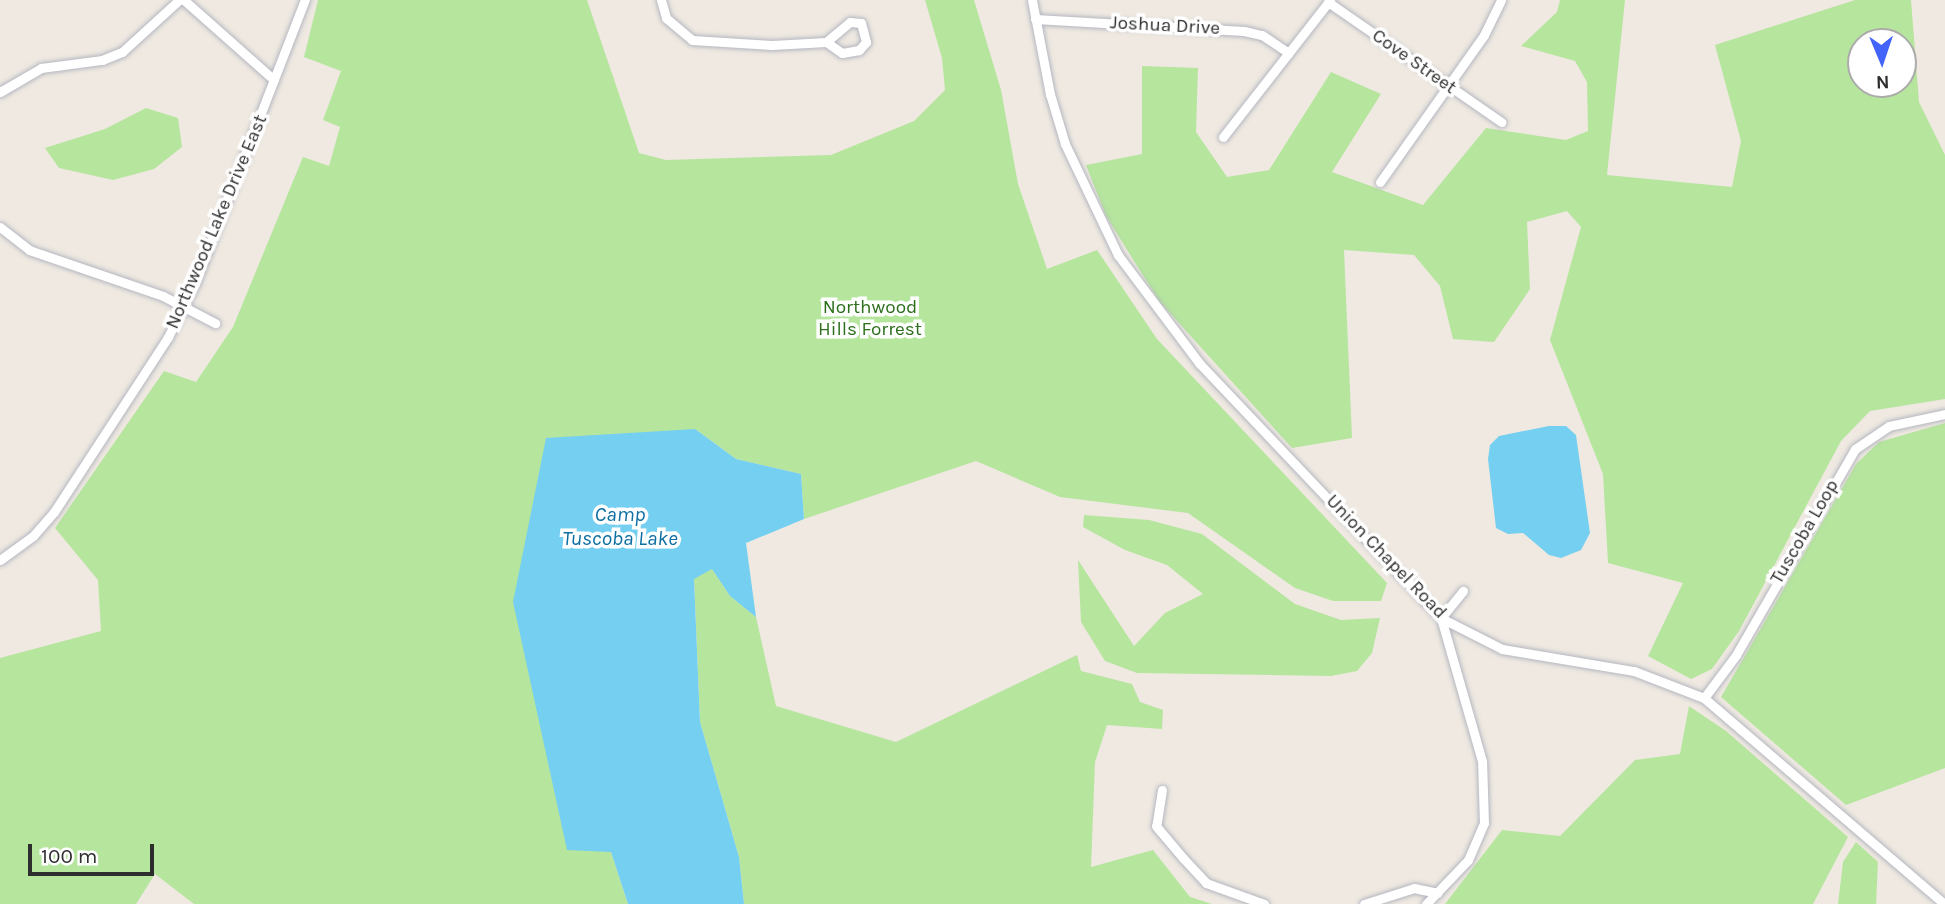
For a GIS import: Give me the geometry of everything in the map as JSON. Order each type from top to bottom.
[{"type":"street","points":[[0,92],[41,68],[102,60],[122,52],[181,0],[274,80]]},
{"type":"street","name":"Northwood Lake Drive East","points":[[0,559],[33,536],[54,512],[141,382],[183,304],[305,0]]},
{"type":"street","points":[[661,0],[666,18],[692,40],[772,45],[826,41],[851,54],[866,42],[866,32],[860,23],[850,22],[826,41]]},
{"type":"street","name":"Union Chapel Road","points":[[1032,0],[1050,94],[1076,172],[1097,219],[1141,290],[1199,363],[1441,618],[1502,649],[1634,671],[1704,698],[1944,904]]},
{"type":"street","points":[[1380,182],[1484,35],[1501,0]]},
{"type":"street","points":[[1223,137],[1329,1]]},
{"type":"street","name":"Cove Street","points":[[1329,1],[1501,122]]},
{"type":"street","name":"Joshua Drive","points":[[1035,19],[1244,31],[1262,35],[1289,53]]},
{"type":"street","points":[[0,227],[29,250],[183,304],[215,323]]},
{"type":"street","name":"Tuscoba Loop","points":[[1704,698],[1736,655],[1855,449],[1889,426],[1945,414]]},
{"type":"street","points":[[1426,904],[1474,851],[1482,833],[1486,803],[1473,721],[1448,656],[1441,618],[1463,591]]},
{"type":"street","points":[[1162,790],[1156,826],[1183,858],[1206,883],[1264,904]]},
{"type":"street","points":[[1364,904],[1414,888],[1437,893]]},
{"type":"green space","name":"Northwood Hills Forrest","points":[[318,0],[587,0],[639,153],[666,160],[831,155],[914,121],[945,90],[942,58],[925,0],[974,0],[1001,90],[1018,184],[1047,269],[1097,250],[1157,339],[1387,583],[1381,601],[1333,601],[1295,588],[1188,513],[1060,497],[976,461],[804,519],[801,474],[736,459],[695,429],[611,852],[628,904],[194,904],[155,874],[136,904],[0,904],[0,658],[101,631],[98,580],[55,528],[164,371],[196,382],[233,327],[303,157],[329,166],[340,127],[323,120],[341,71],[304,57]]},
{"type":"green space","points":[[1560,0],[1625,0],[1607,175],[1732,187],[1741,141],[1715,45],[1855,0],[1911,0],[1913,28],[1847,28],[1847,98],[1917,98],[1917,76],[1919,102],[1945,155],[1945,399],[1870,411],[1841,441],[1739,631],[1712,669],[1691,679],[1648,656],[1683,583],[1608,563],[1603,474],[1550,340],[1581,227],[1567,211],[1527,222],[1530,289],[1494,342],[1453,339],[1440,286],[1414,255],[1344,250],[1352,438],[1292,448],[1159,301],[1106,216],[1086,165],[1142,154],[1142,66],[1198,68],[1196,132],[1227,177],[1269,170],[1331,72],[1381,94],[1332,172],[1423,205],[1486,128],[1566,140],[1588,131],[1587,82],[1575,61],[1521,46],[1557,12]]},
{"type":"green space","points":[[146,108],[178,118],[182,147],[154,169],[113,180],[59,168],[45,148],[105,129]]},
{"type":"green space","points":[[1945,423],[1945,768],[1846,805],[1721,697],[1856,464],[1879,442]]},
{"type":"green space","points":[[1084,515],[1149,520],[1202,534],[1295,604],[1341,620],[1380,618],[1372,653],[1357,671],[1331,676],[1137,673],[1105,661],[1081,622],[1078,560],[1134,646],[1165,613],[1203,594],[1167,565],[1125,550],[1083,527]]},
{"type":"green space","points":[[712,569],[730,596],[756,617],[776,706],[896,742],[1077,655],[1081,671],[1132,684],[1140,702],[1163,710],[1162,729],[1107,725],[1095,762],[1091,867],[1153,850],[1190,897],[1212,904],[744,904],[739,857],[700,722],[694,578]]},
{"type":"green space","points":[[1689,706],[1726,731],[1848,837],[1813,904],[1445,904],[1502,830],[1560,836],[1635,760],[1680,754]]},
{"type":"green space","points":[[1856,842],[1878,862],[1876,904],[1838,904],[1843,862]]},
{"type":"water","points":[[1549,426],[1566,426],[1576,435],[1590,533],[1581,550],[1561,558],[1549,555],[1523,533],[1508,534],[1496,528],[1488,459],[1490,445],[1499,436]]},
{"type":"water","name":"Camp Tuscoba Lake","points":[[695,429],[736,459],[801,474],[804,519],[746,543],[756,617],[730,596],[712,569],[694,579],[700,722],[739,857],[744,904],[628,904],[611,852],[567,850],[513,602],[546,438]]}]
